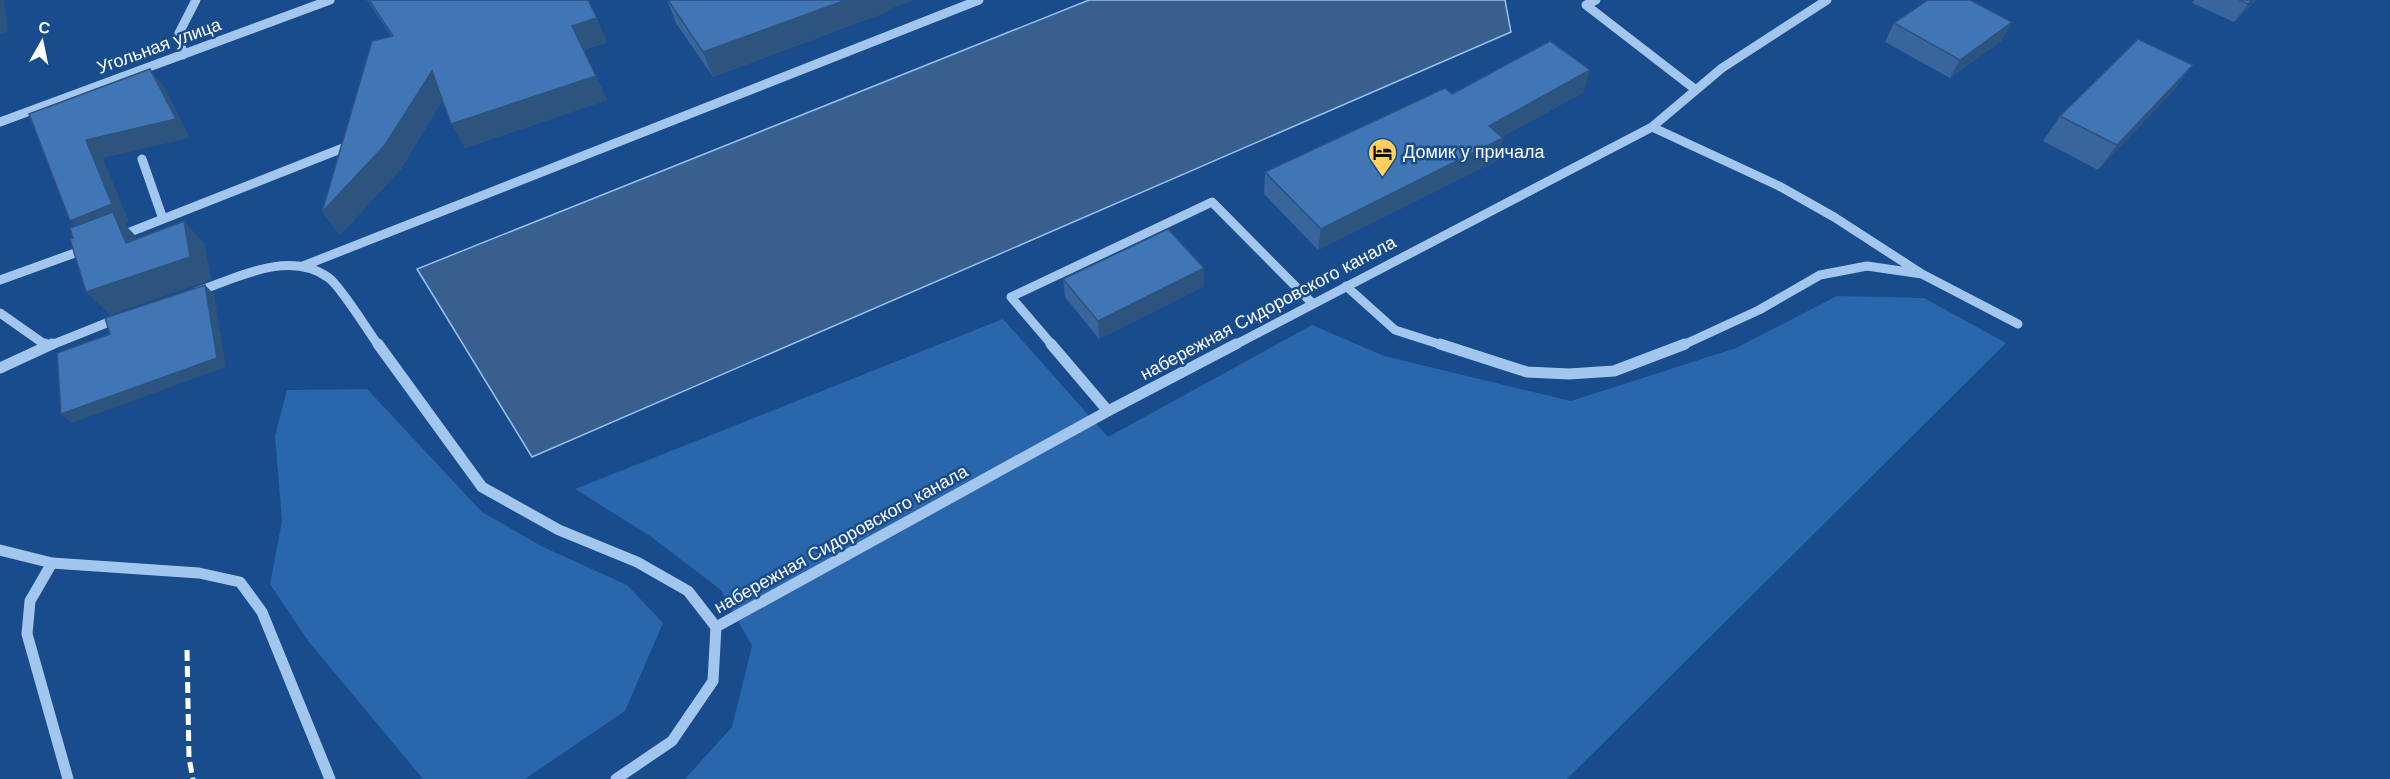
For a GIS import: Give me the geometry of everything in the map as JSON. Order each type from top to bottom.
[{"type":"street","points":[[183,55],[179,33],[196,0]]},
{"type":"street","name":"Угольная улица","points":[[0,122],[330,0]]},
{"type":"street","points":[[303,266],[979,0]]},
{"type":"street","points":[[1596,0],[1586,5],[1696,90]]},
{"type":"street","name":"набережная Сидоровского канала","points":[[182,296],[278,265],[303,266],[330,279],[482,487],[559,530],[637,562],[688,591],[716,627],[1107,411],[1652,127],[1722,68],[1827,0]]},
{"type":"street","points":[[1652,127],[1779,186],[1834,217],[1922,274],[2018,324]]},
{"type":"street","points":[[109,240],[343,148]]},
{"type":"street","points":[[142,159],[163,219]]},
{"type":"street","points":[[1107,411],[1011,297],[1212,202],[1313,304]]},
{"type":"street","points":[[0,280],[98,244]]},
{"type":"street","points":[[1346,286],[1395,330],[1527,372],[1569,374],[1614,371],[1686,344],[1758,310],[1820,275],[1867,266],[1922,274]]},
{"type":"street","points":[[0,314],[47,346]]},
{"type":"street","points":[[0,368],[47,346],[129,314]]},
{"type":"street","points":[[0,550],[52,563],[199,573],[240,582],[262,612],[330,779]]},
{"type":"street","points":[[52,563],[30,602],[27,634],[68,779]]},
{"type":"street","points":[[616,779],[672,741],[713,681],[716,627]]},
{"type":"shaded area","points":[[1089,0],[1505,0],[1511,32],[532,457],[417,269]]},
{"type":"shaded area","points":[[1837,296],[1924,298],[2006,343],[1567,779],[685,779],[732,727],[752,646],[721,590],[650,536],[575,489],[1003,319],[1108,437],[1312,325],[1384,356],[1571,401],[1736,348]]},
{"type":"shaded area","points":[[367,389],[482,512],[543,547],[627,585],[663,623],[625,711],[525,779],[423,779],[309,642],[270,584],[282,521],[275,436],[287,390]]},
{"type":"building","points":[[369,0],[588,0],[597,18],[572,26],[596,76],[451,124],[432,71],[385,145],[322,212],[372,41],[393,36]]},
{"type":"building","points":[[668,0],[846,0],[703,52]]},
{"type":"building","points":[[1928,0],[1970,0],[2012,22],[1960,60],[1894,23]]},
{"type":"building","points":[[2239,0],[2252,0],[2248,4]]},
{"type":"building","points":[[2138,39],[2193,65],[2117,145],[2060,116]]},
{"type":"building","points":[[1550,41],[1590,70],[1489,126],[1503,138],[1321,229],[1265,172],[1445,88],[1452,94]]},
{"type":"building","points":[[150,69],[176,119],[86,140],[112,204],[70,221],[29,114]]},
{"type":"building","points":[[113,212],[126,243],[184,221],[190,257],[86,292],[70,239],[73,238],[70,228]]},
{"type":"building","points":[[1168,229],[1204,268],[1098,321],[1063,279]]},
{"type":"building","points":[[205,285],[217,358],[61,414],[57,353],[110,334],[105,318]]},
{"type":"railway","points":[[187,650],[189,758],[193,779]]},
{"type":"place","name":"Домик у причала","points":[[1382,178]]}]
